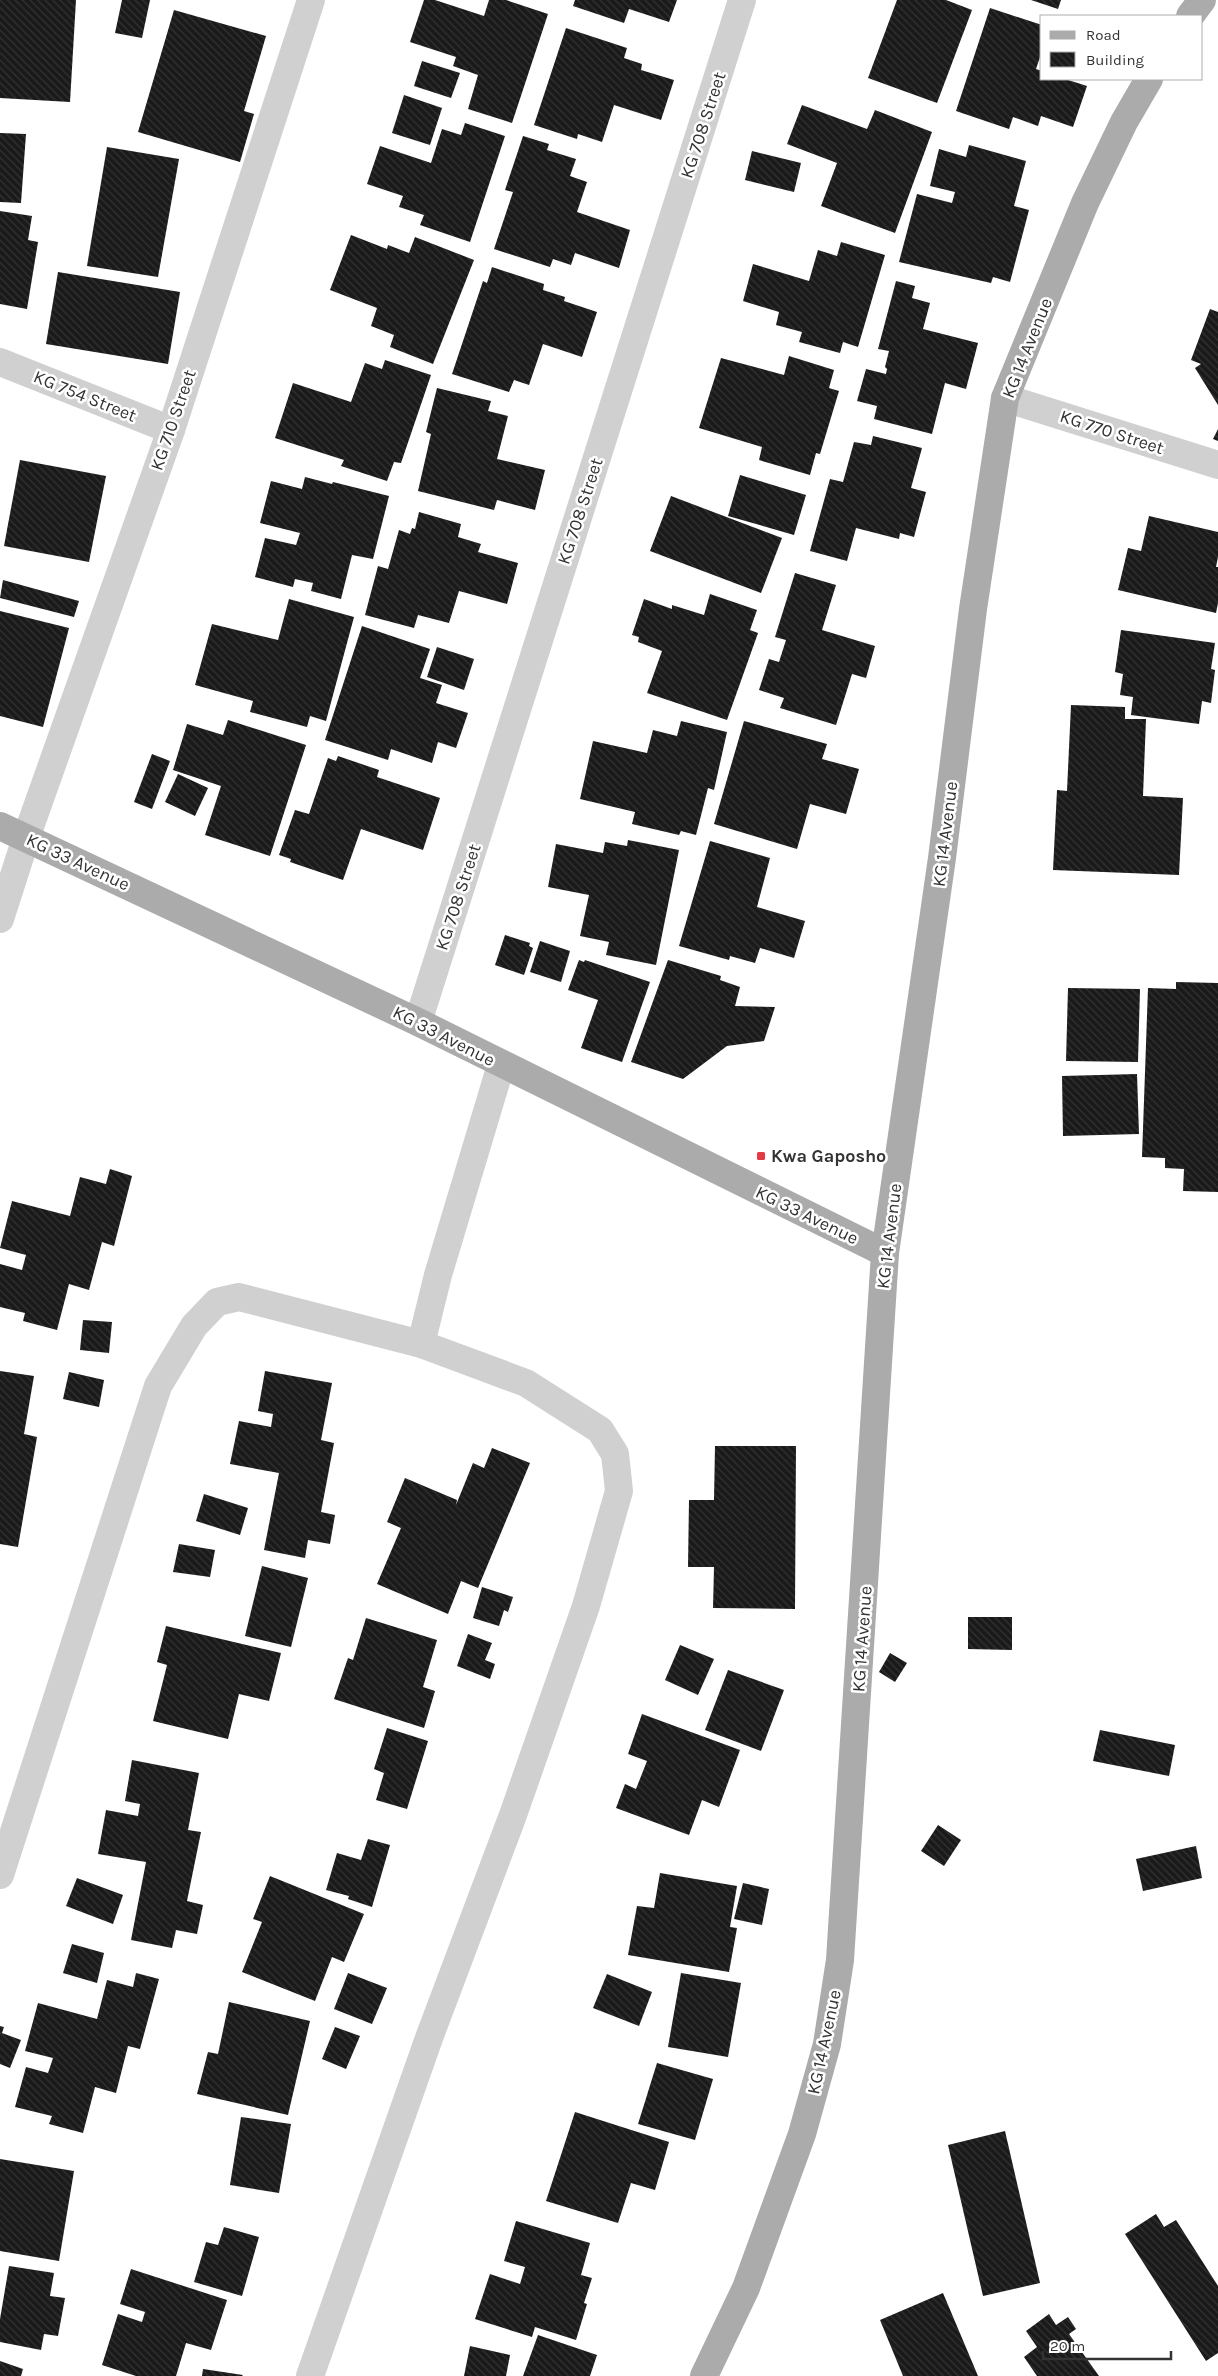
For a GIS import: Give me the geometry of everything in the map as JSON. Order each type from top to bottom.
[{"type":"main road","points":[[1191,15],[1202,0]]},
{"type":"main road","name":"KG 14 Avenue","points":[[704,2376],[746,2288],[802,2134],[827,2044],[836,1988],[840,1960],[854,1769],[885,1253],[942,858],[973,609],[1005,398],[1085,203],[1124,122],[1148,80]]},
{"type":"main road","name":"KG 33 Avenue","points":[[0,826],[418,1022],[885,1253]]},
{"type":"street","name":"KG 710 Street","points":[[0,919],[26,838],[171,430],[311,0]]},
{"type":"street","name":"KG 708 Street","points":[[418,1022],[742,0]]},
{"type":"street","name":"KG 754 Street","points":[[0,362],[171,430]]},
{"type":"street","name":"KG 770 Street","points":[[1005,398],[1218,465]]},
{"type":"street","points":[[421,1344],[438,1275],[502,1064]]},
{"type":"street","points":[[0,1875],[158,1386],[194,1326],[217,1302],[239,1296],[421,1344],[526,1383],[600,1430],[615,1454],[620,1491],[586,1606],[513,1815],[429,2038],[310,2376]]},
{"type":"building","points":[[0,0],[76,0],[70,102],[0,98]]},
{"type":"building","points":[[122,0],[150,0],[142,38],[115,33]]},
{"type":"building","points":[[424,0],[435,0],[484,16],[489,0],[506,0],[548,14],[512,123],[468,109],[478,75],[453,66],[456,57],[410,42]]},
{"type":"building","points":[[575,0],[677,0],[669,22],[629,9],[624,23],[573,6]]},
{"type":"building","points":[[897,0],[946,0],[972,10],[937,103],[868,78]]},
{"type":"building","points":[[1031,0],[1061,0],[1058,9]]},
{"type":"building","points":[[990,8],[1040,24],[1040,57],[1036,69],[1040,70],[1040,80],[1068,80],[1087,86],[1073,127],[1041,116],[1038,126],[1013,117],[1009,129],[956,111]]},
{"type":"building","points":[[174,10],[266,36],[244,111],[254,114],[240,162],[138,132]]},
{"type":"building","points":[[566,28],[627,48],[624,58],[642,64],[641,70],[674,80],[661,120],[614,105],[602,142],[578,134],[577,139],[534,125]]},
{"type":"building","points":[[422,61],[460,73],[451,98],[414,86]]},
{"type":"building","points":[[404,95],[442,108],[430,145],[392,133]]},
{"type":"building","points":[[802,105],[867,129],[875,110],[932,132],[895,233],[821,206],[837,163],[787,144]]},
{"type":"building","points":[[465,123],[505,136],[470,242],[420,225],[424,215],[399,207],[403,196],[367,184],[380,146],[431,163],[442,129],[461,135]]},
{"type":"building","points":[[0,133],[26,134],[21,203],[0,202]]},
{"type":"building","points":[[523,136],[549,144],[547,150],[576,159],[570,176],[587,182],[577,212],[630,230],[619,268],[575,253],[571,265],[553,259],[550,267],[494,249],[513,192],[505,190]]},
{"type":"building","points":[[969,145],[1026,161],[1014,206],[1029,210],[1010,282],[993,277],[991,283],[899,262],[917,194],[952,203],[955,192],[930,186],[939,149],[966,157]]},
{"type":"building","points":[[107,147],[179,159],[158,277],[87,266]]},
{"type":"building","points":[[752,151],[801,163],[794,192],[745,180]]},
{"type":"building","points":[[0,211],[32,216],[28,240],[38,242],[27,309],[0,304]]},
{"type":"building","points":[[351,235],[387,249],[388,245],[409,253],[415,237],[474,260],[433,364],[390,347],[394,335],[371,326],[377,308],[330,290]]},
{"type":"building","points":[[841,242],[885,255],[858,347],[843,342],[840,353],[799,342],[802,332],[776,325],[779,312],[743,301],[753,264],[809,281],[818,250],[837,256]]},
{"type":"building","points":[[492,267],[544,284],[543,290],[565,297],[564,301],[597,312],[582,357],[543,344],[529,385],[514,380],[509,392],[452,374],[483,281],[487,283]]},
{"type":"building","points":[[58,272],[180,292],[168,364],[46,344]]},
{"type":"building","points":[[896,281],[915,286],[912,298],[930,303],[923,329],[978,343],[966,389],[945,383],[932,434],[874,419],[877,406],[857,401],[866,369],[886,374],[887,369],[885,367],[889,351],[878,349]]},
{"type":"building","points":[[1210,309],[1218,312],[1218,405],[1195,368],[1201,364],[1191,360]]},
{"type":"building","points":[[789,356],[834,370],[829,388],[839,391],[820,454],[816,453],[810,475],[759,460],[762,447],[699,428],[721,358],[784,375]]},
{"type":"building","points":[[385,360],[431,375],[401,463],[394,462],[387,481],[341,466],[344,460],[275,438],[293,383],[351,402],[365,363],[382,369]]},
{"type":"building","points":[[437,388],[491,401],[488,411],[508,416],[497,459],[545,470],[535,510],[497,500],[494,510],[418,491],[431,434],[426,432]]},
{"type":"building","points":[[1218,429],[1218,441],[1213,439]]},
{"type":"building","points":[[873,436],[922,448],[911,488],[926,492],[914,537],[900,533],[899,539],[856,528],[847,561],[810,551],[830,479],[843,482],[854,442],[871,445]]},
{"type":"building","points":[[20,460],[106,476],[89,562],[4,546]]},
{"type":"building","points":[[740,475],[806,495],[794,535],[728,516]]},
{"type":"building","points":[[305,477],[389,496],[373,559],[352,555],[341,599],[311,591],[313,583],[295,579],[293,587],[255,577],[265,538],[296,545],[300,533],[260,523],[271,481],[302,489]]},
{"type":"building","points":[[671,496],[782,538],[761,593],[650,551]]},
{"type":"building","points":[[419,512],[461,524],[458,537],[481,544],[478,552],[518,563],[507,604],[459,591],[449,623],[418,615],[414,628],[365,615],[378,566],[388,569],[399,530],[410,534],[412,528],[415,529]]},
{"type":"building","points":[[1149,516],[1218,532],[1216,567],[1218,567],[1218,603],[1216,613],[1118,590],[1128,548],[1141,551]]},
{"type":"building","points":[[795,573],[836,585],[822,630],[875,646],[866,678],[852,674],[836,725],[780,708],[784,698],[759,690],[769,659],[779,662],[786,640],[775,637]]},
{"type":"building","points":[[3,580],[79,601],[74,617],[0,598]]},
{"type":"building","points":[[710,594],[757,610],[750,630],[758,633],[727,720],[647,693],[662,651],[638,642],[639,637],[632,635],[644,599],[672,609],[672,605],[704,615]]},
{"type":"building","points":[[289,599],[354,617],[326,721],[310,716],[307,727],[250,712],[253,701],[195,685],[212,624],[278,640]]},
{"type":"building","points":[[0,611],[69,628],[43,727],[0,716]]},
{"type":"building","points":[[362,626],[430,649],[420,678],[442,685],[436,703],[468,713],[456,748],[438,742],[432,763],[391,749],[388,760],[325,740]]},
{"type":"building","points":[[1121,630],[1215,643],[1211,669],[1215,670],[1211,703],[1202,701],[1199,724],[1131,715],[1133,697],[1120,695],[1123,674],[1115,672]]},
{"type":"building","points":[[437,647],[474,659],[464,690],[427,677]]},
{"type":"building","points":[[1071,705],[1125,707],[1125,719],[1146,719],[1143,796],[1183,798],[1179,875],[1053,870],[1057,790],[1067,791]]},
{"type":"building","points":[[228,720],[306,745],[270,856],[205,835],[221,786],[173,770],[187,724],[223,735]]},
{"type":"building","points":[[681,721],[727,732],[714,790],[708,788],[696,835],[681,831],[679,835],[632,824],[635,812],[580,799],[593,741],[647,753],[653,730],[677,736]]},
{"type":"building","points":[[744,721],[827,744],[822,759],[859,769],[846,814],[810,804],[797,849],[714,824]]},
{"type":"building","points":[[152,754],[170,761],[152,809],[134,802]]},
{"type":"building","points":[[338,756],[379,770],[377,777],[440,798],[423,850],[361,829],[343,880],[290,862],[291,859],[279,855],[295,810],[309,814],[328,758],[336,761]]},
{"type":"building","points":[[178,774],[208,788],[195,816],[165,802]]},
{"type":"building","points":[[628,840],[679,850],[656,965],[606,955],[609,942],[580,936],[589,895],[548,887],[556,844],[603,853],[605,842],[627,846]]},
{"type":"building","points":[[710,841],[770,858],[757,907],[805,921],[794,958],[760,948],[755,963],[730,956],[729,960],[679,946]]},
{"type":"building","points":[[505,935],[530,943],[529,946],[533,948],[524,975],[495,965]]},
{"type":"building","points":[[540,941],[570,951],[561,982],[530,972]]},
{"type":"building","points":[[579,960],[584,962],[585,960],[650,982],[622,1062],[581,1048],[598,1000],[568,990]]},
{"type":"building","points":[[668,960],[721,976],[720,980],[740,987],[735,1006],[775,1007],[764,1041],[727,1046],[683,1079],[631,1062]]},
{"type":"building","points":[[1176,982],[1218,983],[1218,1192],[1183,1191],[1184,1169],[1165,1168],[1165,1158],[1142,1157],[1148,988],[1176,989]]},
{"type":"building","points":[[1068,988],[1140,989],[1138,1062],[1066,1061]]},
{"type":"building","points":[[1137,1074],[1139,1134],[1063,1136],[1062,1076]]},
{"type":"building","points":[[110,1169],[132,1176],[114,1246],[102,1242],[89,1290],[69,1284],[57,1330],[23,1321],[25,1313],[0,1307],[0,1264],[22,1270],[26,1255],[0,1248],[12,1201],[70,1216],[80,1177],[106,1184]]},
{"type":"building","points":[[83,1320],[112,1322],[109,1353],[80,1350]]},
{"type":"building","points":[[0,1371],[34,1376],[24,1434],[37,1437],[18,1547],[0,1544]]},
{"type":"building","points":[[265,1371],[332,1383],[321,1440],[334,1443],[321,1512],[335,1515],[330,1544],[308,1540],[305,1558],[264,1550],[279,1473],[230,1464],[239,1421],[271,1427],[273,1414],[258,1411]]},
{"type":"building","points":[[69,1372],[104,1380],[99,1407],[63,1399]]},
{"type":"building","points":[[715,1446],[796,1446],[795,1609],[713,1608],[714,1567],[688,1567],[689,1500],[714,1500]]},
{"type":"building","points":[[492,1448],[530,1463],[478,1588],[461,1581],[448,1614],[377,1584],[401,1528],[387,1522],[405,1478],[457,1500],[456,1505],[473,1463],[484,1468]]},
{"type":"building","points":[[204,1494],[248,1508],[240,1535],[196,1521]]},
{"type":"building","points":[[179,1544],[215,1550],[210,1577],[173,1572]]},
{"type":"building","points":[[262,1566],[308,1578],[291,1647],[245,1636]]},
{"type":"building","points":[[482,1587],[513,1597],[508,1612],[504,1610],[499,1626],[473,1618]]},
{"type":"building","points":[[968,1617],[1012,1617],[1012,1650],[968,1649]]},
{"type":"building","points":[[366,1618],[437,1640],[423,1687],[435,1691],[424,1728],[334,1699],[348,1658],[353,1660]]},
{"type":"building","points":[[166,1626],[281,1653],[269,1701],[239,1694],[228,1739],[153,1721],[167,1665],[157,1662]]},
{"type":"building","points":[[468,1634],[492,1643],[485,1660],[495,1664],[490,1679],[457,1666]]},
{"type":"building","points":[[680,1645],[714,1659],[698,1695],[665,1680]]},
{"type":"building","points":[[890,1653],[907,1663],[895,1682],[879,1672]]},
{"type":"building","points":[[728,1670],[784,1690],[761,1751],[705,1730]]},
{"type":"building","points":[[642,1714],[740,1750],[719,1807],[702,1800],[689,1835],[616,1808],[625,1784],[636,1789],[647,1761],[628,1754]]},
{"type":"building","points":[[387,1728],[428,1741],[407,1809],[376,1800],[384,1773],[374,1769]]},
{"type":"building","points":[[1100,1730],[1175,1745],[1169,1776],[1093,1761]]},
{"type":"building","points":[[132,1760],[199,1773],[188,1830],[201,1832],[187,1901],[203,1905],[197,1934],[176,1930],[172,1948],[131,1940],[146,1862],[98,1854],[106,1810],[138,1816],[140,1804],[125,1801]]},
{"type":"building","points":[[938,1825],[961,1840],[944,1866],[921,1851]]},
{"type":"building","points":[[368,1839],[390,1845],[372,1907],[348,1899],[349,1896],[326,1890],[337,1853],[361,1860]]},
{"type":"building","points":[[1196,1846],[1202,1878],[1143,1891],[1136,1859]]},
{"type":"building","points":[[660,1873],[737,1886],[730,1927],[737,1928],[729,1972],[628,1955],[637,1906],[654,1908]]},
{"type":"building","points":[[270,1876],[364,1914],[344,1962],[332,1957],[315,2001],[242,1972],[262,1922],[253,1919]]},
{"type":"building","points":[[77,1878],[123,1895],[113,1924],[66,1906]]},
{"type":"building","points":[[743,1883],[769,1889],[762,1925],[734,1919]]},
{"type":"building","points":[[72,1944],[104,1953],[97,1983],[63,1973]]},
{"type":"building","points":[[136,1973],[159,1979],[140,2049],[128,2046],[116,2093],[95,2087],[83,2133],[49,2124],[52,2116],[15,2107],[26,2067],[48,2073],[53,2058],[25,2051],[38,2003],[97,2019],[107,1980],[133,1987]]},
{"type":"building","points":[[348,1973],[387,1988],[372,2024],[334,2009]]},
{"type":"building","points":[[681,1973],[741,1983],[728,2057],[668,2047]]},
{"type":"building","points":[[607,1974],[652,1992],[639,2026],[593,2008]]},
{"type":"building","points":[[229,2002],[310,2021],[288,2115],[197,2094],[208,2052],[218,2054]]},
{"type":"building","points":[[0,2026],[4,2027],[2,2033],[21,2040],[10,2068],[0,2064]]},
{"type":"building","points":[[335,2027],[360,2036],[346,2069],[322,2059]]},
{"type":"building","points":[[657,2063],[713,2079],[695,2140],[638,2124]]},
{"type":"building","points":[[575,2112],[669,2142],[655,2190],[631,2183],[618,2223],[546,2201]]},
{"type":"building","points":[[241,2117],[291,2124],[279,2193],[230,2185]]},
{"type":"building","points":[[1005,2131],[1040,2283],[983,2296],[948,2145]]},
{"type":"building","points":[[0,2159],[74,2171],[59,2261],[0,2251]]},
{"type":"building","points":[[1156,2214],[1164,2227],[1176,2220],[1218,2286],[1218,2353],[1206,2361],[1125,2234]]},
{"type":"building","points":[[516,2221],[590,2243],[581,2275],[592,2278],[584,2303],[587,2304],[576,2340],[535,2327],[532,2337],[475,2319],[490,2274],[520,2284],[525,2267],[504,2261]]},
{"type":"building","points":[[224,2227],[259,2237],[242,2296],[194,2282],[206,2242],[218,2245]]},
{"type":"building","points":[[9,2266],[54,2273],[50,2296],[65,2298],[58,2336],[44,2334],[41,2350],[0,2342],[0,2319]]},
{"type":"building","points":[[131,2269],[227,2300],[211,2350],[186,2343],[176,2376],[136,2376],[102,2365],[118,2314],[142,2322],[145,2312],[120,2304]]},
{"type":"building","points":[[943,2293],[978,2376],[903,2376],[880,2320]]},
{"type":"building","points":[[1049,2314],[1056,2325],[1068,2317],[1076,2329],[1069,2334],[1099,2376],[1037,2376],[1024,2357],[1037,2347],[1026,2331]]},
{"type":"building","points":[[538,2335],[597,2355],[590,2376],[523,2376]]},
{"type":"building","points":[[470,2346],[510,2355],[506,2376],[464,2376]]},
{"type":"building","points":[[0,2361],[23,2369],[21,2376],[0,2376]]},
{"type":"building","points":[[203,2369],[243,2375],[202,2376]]},
{"type":"place","name":"Kwa Gaposho","points":[[761,1156]]}]
